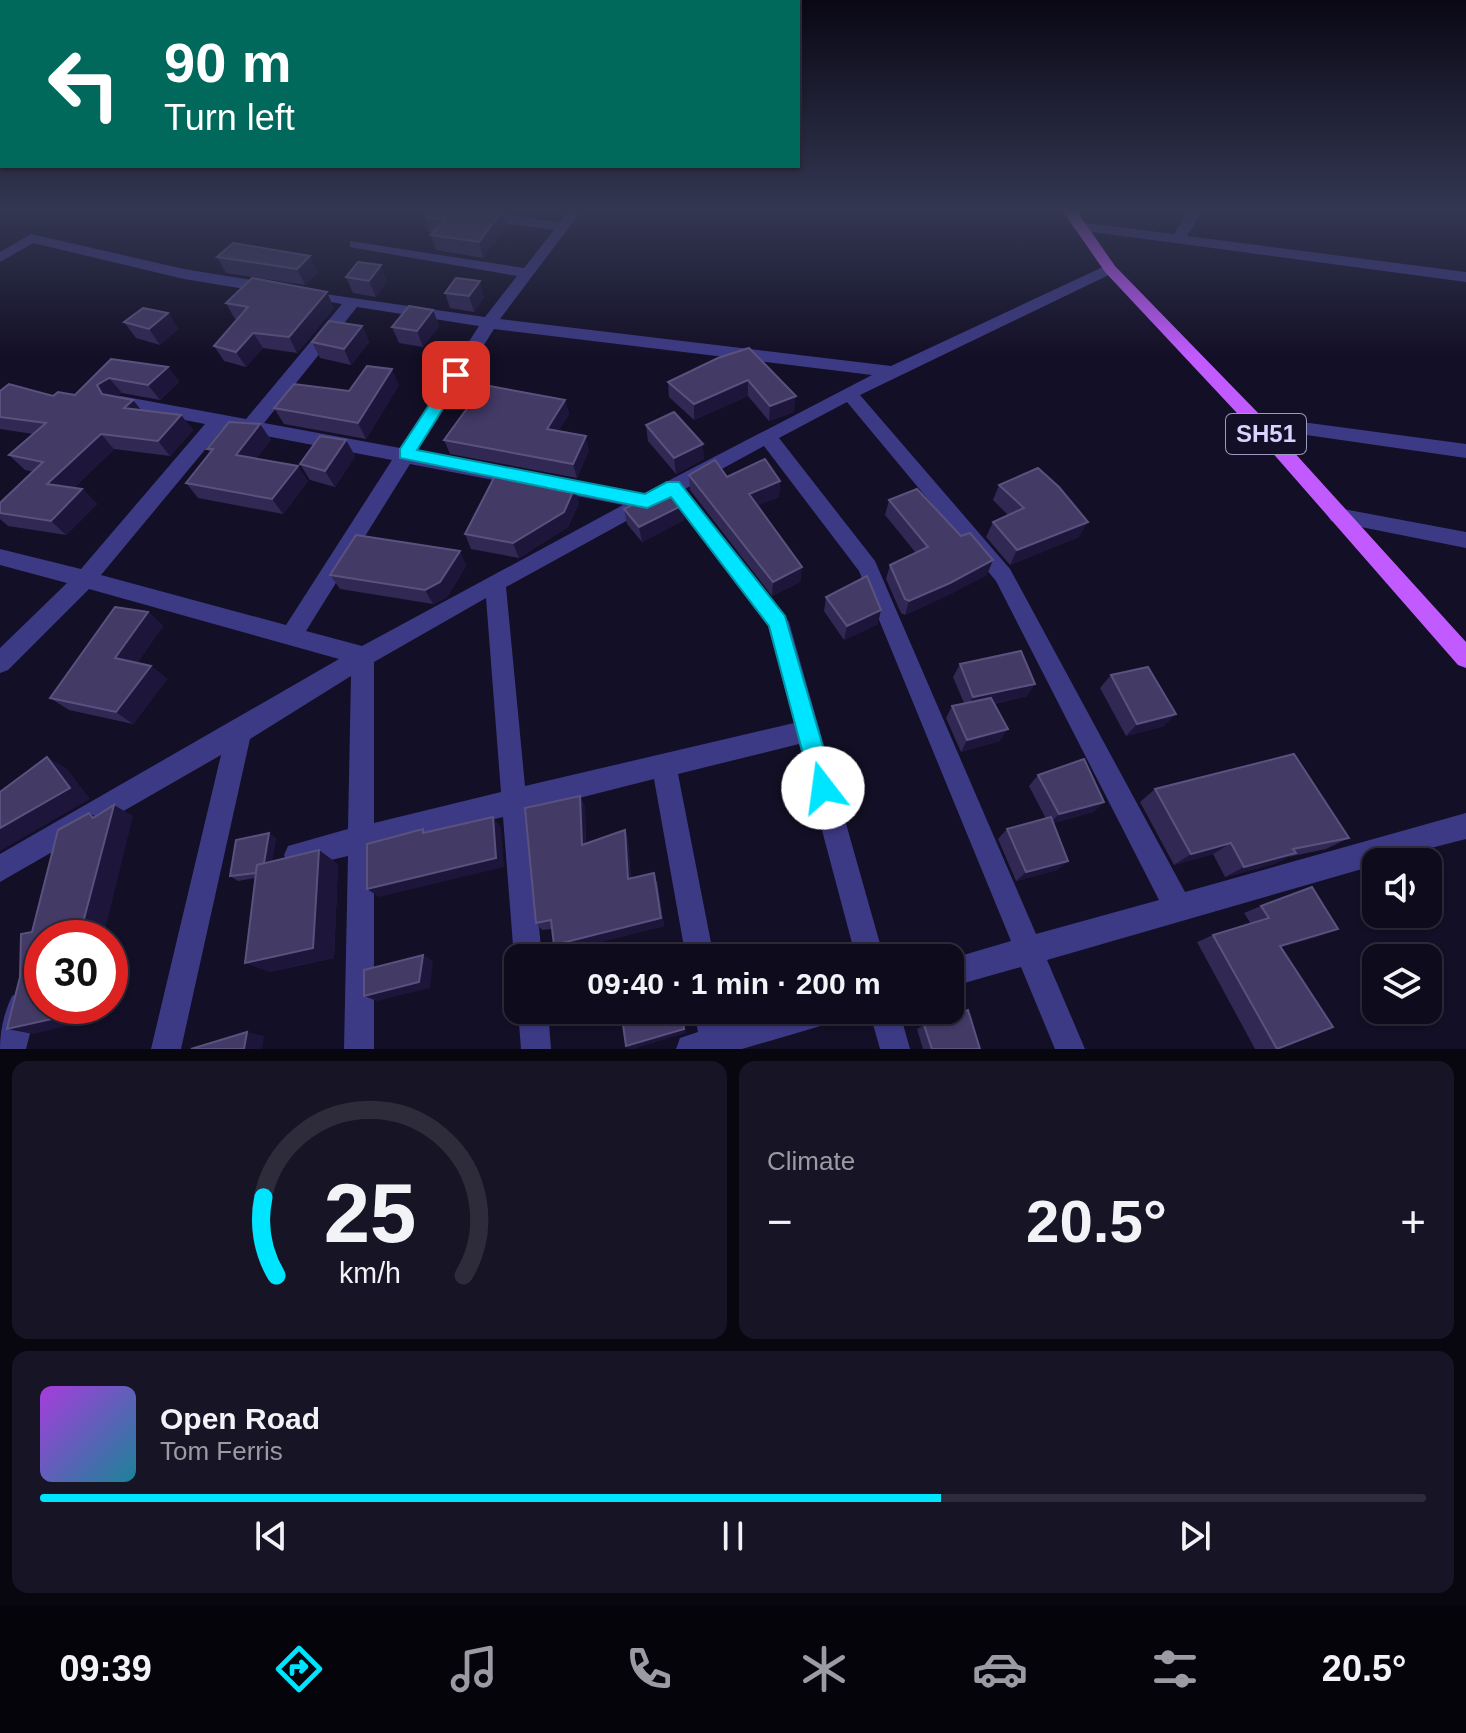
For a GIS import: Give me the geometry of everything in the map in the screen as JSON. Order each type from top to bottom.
[{"type":"main road","name":"SH51","points":[[1103,259],[1256,422],[1466,658]]},
{"type":"street","points":[[120,259],[184,274],[489,323],[893,372]]},
{"type":"street","points":[[444,259],[528,273]]},
{"type":"street","points":[[291,636],[489,323],[539,259]]},
{"type":"street","points":[[1333,259],[1466,277]]},
{"type":"street","points":[[0,869],[239,732],[363,656],[495,583],[849,393],[1110,269]]},
{"type":"street","points":[[251,426],[353,301]]},
{"type":"street","points":[[849,393],[1003,575],[1177,905]]},
{"type":"street","points":[[121,402],[647,502]]},
{"type":"street","points":[[0,663],[85,579],[219,420]]},
{"type":"street","points":[[1256,422],[1466,451]]},
{"type":"street","points":[[767,436],[868,567],[1070,1049]]},
{"type":"street","points":[[673,487],[778,622],[866,944]]},
{"type":"street","points":[[1338,516],[1466,540]]},
{"type":"street","points":[[0,557],[363,656]]},
{"type":"street","points":[[495,583],[527,944]]},
{"type":"street","points":[[359,1049],[363,656]]},
{"type":"street","points":[[297,855],[808,731]]},
{"type":"street","points":[[166,1049],[239,732]]},
{"type":"street","points":[[664,765],[697,944]]},
{"type":"street","points":[[964,969],[1177,905],[1466,826]]},
{"type":"street","points":[[58,859],[65,830]]},
{"type":"street","points":[[11,1049],[24,999]]},
{"type":"street","points":[[534,1024],[536,1049]]},
{"type":"street","points":[[708,1024],[707,1047],[780,1024]]},
{"type":"street","points":[[888,1024],[895,1049]]},
{"type":"building","points":[[230,259],[307,259],[297,269]]},
{"type":"building","points":[[358,262],[381,265],[369,281],[346,277]]},
{"type":"building","points":[[252,278],[327,292],[289,337],[253,333],[236,352],[214,346],[248,307],[226,303]]},
{"type":"building","points":[[456,278],[480,281],[469,296],[445,293]]},
{"type":"building","points":[[409,306],[433,310],[417,331],[392,327]]},
{"type":"building","points":[[143,308],[168,313],[149,329],[124,322]]},
{"type":"building","points":[[329,321],[362,326],[344,349],[312,342]]},
{"type":"building","points":[[749,348],[796,396],[770,406],[748,380],[694,404],[668,382],[718,358]]},
{"type":"building","points":[[111,359],[168,367],[148,385],[109,378],[97,385],[102,394],[133,400],[124,408],[181,415],[158,441],[101,434],[47,484],[82,489],[51,521],[0,513],[0,503],[43,462],[9,455],[46,423],[0,417],[0,391],[9,384],[53,396],[58,392],[75,395]]},
{"type":"building","points":[[367,366],[392,369],[358,423],[274,408],[294,384],[349,391]]},
{"type":"building","points":[[484,385],[565,400],[547,429],[586,436],[573,464],[444,440]]},
{"type":"building","points":[[674,412],[703,444],[674,458],[646,425]]},
{"type":"building","points":[[229,422],[260,424],[236,455],[298,466],[272,499],[186,483],[213,449],[207,449]]},
{"type":"building","points":[[320,436],[346,440],[325,471],[300,464]]},
{"type":"building","points":[[765,459],[780,481],[749,494],[802,567],[773,582],[689,475],[715,460],[727,477]]},
{"type":"building","points":[[1038,468],[1059,487],[1088,522],[1017,550],[993,522],[1024,508],[999,485]]},
{"type":"building","points":[[498,470],[575,487],[564,512],[513,543],[465,534]]},
{"type":"building","points":[[668,486],[683,505],[639,527],[624,509]]},
{"type":"building","points":[[917,489],[961,536],[970,533],[993,560],[909,601],[905,599],[890,565],[928,547],[889,500]]},
{"type":"building","points":[[356,535],[460,551],[440,582],[425,590],[330,575]]},
{"type":"building","points":[[867,576],[881,610],[847,626],[826,597]]},
{"type":"building","points":[[115,607],[148,612],[115,658],[151,666],[116,712],[50,698]]},
{"type":"building","points":[[1021,651],[1035,684],[973,697],[960,664]]},
{"type":"building","points":[[1148,667],[1176,714],[1137,724],[1111,675]]},
{"type":"building","points":[[991,698],[1008,729],[967,740],[952,706]]},
{"type":"building","points":[[1294,754],[1349,838],[1293,849],[1296,853],[1244,867],[1231,843],[1191,854],[1155,789]]},
{"type":"building","points":[[47,757],[70,788],[0,828],[0,792]]},
{"type":"building","points":[[1084,759],[1104,802],[1059,814],[1038,775]]},
{"type":"building","points":[[580,796],[582,845],[625,830],[628,879],[654,873],[661,918],[554,944],[551,920],[536,923],[525,808]]},
{"type":"building","points":[[114,805],[84,920],[35,920],[58,830],[89,813],[93,818]]},
{"type":"building","points":[[493,817],[496,858],[367,889],[367,844],[423,829],[423,833]]},
{"type":"building","points":[[1051,817],[1068,861],[1026,872],[1007,829]]},
{"type":"building","points":[[269,833],[264,863],[257,865],[256,873],[230,876],[236,840]]},
{"type":"building","points":[[319,850],[313,948],[245,963],[257,865]]},
{"type":"building","points":[[1312,887],[1338,929],[1280,946],[1333,1027],[1277,1049],[1213,935],[1269,918],[1261,906]]},
{"type":"building","points":[[24,933],[24,1024],[30,1024],[7,1029],[20,977],[21,934]]},
{"type":"building","points":[[423,955],[419,982],[364,996],[364,970]]},
{"type":"building","points":[[968,1010],[980,1049],[932,1049],[924,1025],[964,1024],[964,1011]]},
{"type":"building","points":[[623,1024],[683,1024],[684,1029],[626,1046]]},
{"type":"building","points":[[247,1032],[244,1049],[191,1049]]},
{"type":"route","points":[[456,375],[406,454],[647,502],[673,487],[778,622],[823,788]]}]
